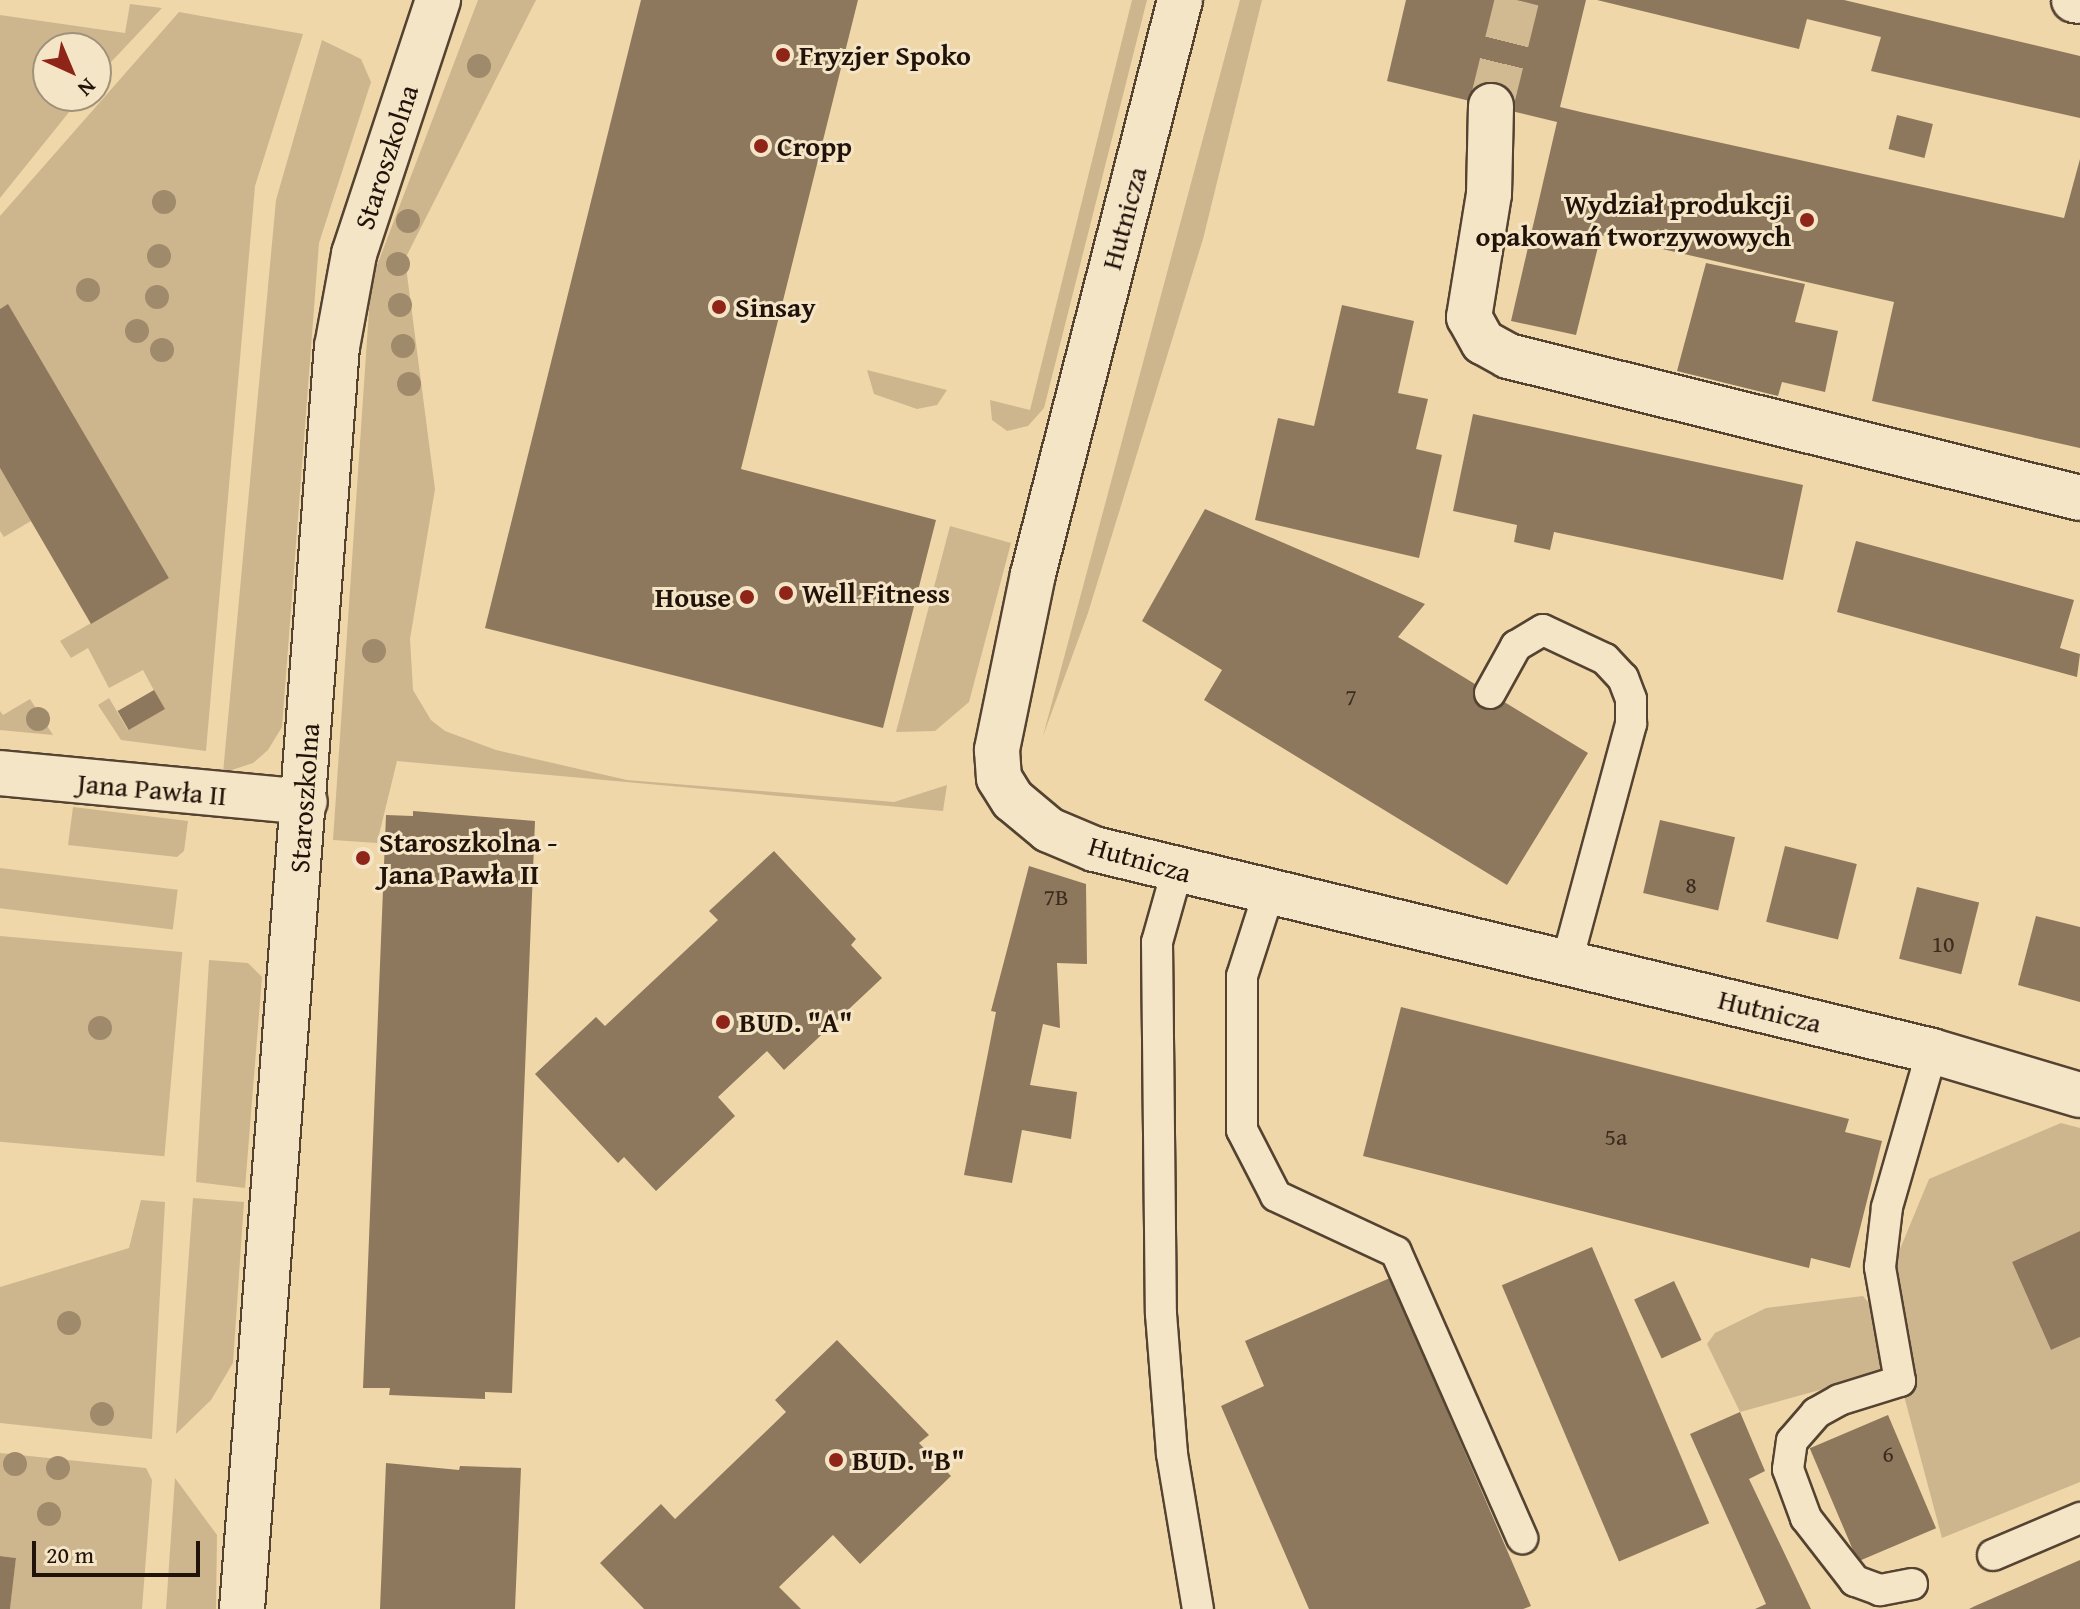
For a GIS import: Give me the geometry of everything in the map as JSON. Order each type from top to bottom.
[{"type":"street","name":"Staroszkolna","points":[[242,1609],[251,1450],[305,802],[337,347],[354,254],[438,0]]},
{"type":"street","name":"Hutnicza","points":[[1180,0],[1054,488],[997,750],[999,778],[1013,800],[1049,830],[1094,849],[1932,1051],[2080,1095]]},
{"type":"street","points":[[1491,106],[1489,194],[1469,317],[1483,342],[1508,356],[2080,498]]},
{"type":"street","name":"Jana Pawła II","points":[[0,773],[305,802]]},
{"type":"lane","points":[[1490,693],[1516,646],[1543,630],[1605,659],[1623,678],[1631,699],[1631,724],[1567,962]]},
{"type":"lane","points":[[1177,871],[1157,942],[1161,1314],[1172,1454],[1198,1609]]},
{"type":"lane","points":[[1269,892],[1242,976],[1242,1130],[1276,1196],[1396,1252],[1522,1538]]},
{"type":"lane","points":[[1912,1584],[1880,1590],[1855,1581],[1806,1518],[1788,1469],[1792,1441],[1816,1413],[1839,1400],[1900,1381],[1880,1267],[1887,1207],[1932,1051]]},
{"type":"lane","points":[[1993,1555],[2080,1518]]},
{"type":"shaded area","points":[[478,0],[536,0],[405,259],[435,489],[410,639],[413,690],[431,720],[445,731],[496,750],[627,780],[894,802],[947,785],[943,811],[397,761],[377,843],[333,840],[371,281]]},
{"type":"shaded area","points":[[1132,0],[1147,0],[1044,408],[1028,426],[1007,431],[992,420],[990,400],[1030,410]]},
{"type":"shaded area","points":[[1240,0],[1262,0],[1203,239],[1088,613],[1043,736]]},
{"type":"shaded area","points":[[130,4],[162,8],[112,61],[112,32],[32,32],[32,112],[69,112],[0,198],[0,15],[125,33]]},
{"type":"shaded area","points":[[179,12],[303,34],[255,186],[206,751],[121,740],[98,705],[109,698],[128,730],[164,709],[143,670],[109,688],[88,648],[71,658],[60,641],[169,578],[8,305],[0,309],[0,216],[91,112],[112,112],[112,88]]},
{"type":"shaded area","points":[[322,40],[361,59],[371,82],[319,243],[282,727],[268,750],[253,763],[223,773],[276,200]]},
{"type":"shaded area","points":[[867,370],[947,390],[937,405],[917,409],[874,394]]},
{"type":"shaded area","points":[[0,468],[31,521],[4,537],[0,531]]},
{"type":"shaded area","points":[[950,526],[1011,543],[969,702],[935,731],[896,732]]},
{"type":"shaded area","points":[[30,699],[53,735],[0,730],[0,711],[3,715]]},
{"type":"shaded area","points":[[73,807],[188,821],[184,851],[177,857],[68,845]]},
{"type":"shaded area","points":[[0,868],[178,890],[173,930],[0,908]]},
{"type":"shaded area","points":[[0,936],[182,952],[164,1156],[0,1142]]},
{"type":"shaded area","points":[[209,960],[248,963],[262,977],[245,1188],[196,1182]]},
{"type":"shaded area","points":[[2061,1123],[2080,1128],[2080,1231],[2012,1262],[2051,1350],[2080,1337],[2080,1482],[1942,1538],[1900,1381],[1893,1266],[1929,1179]]},
{"type":"shaded area","points":[[193,1198],[244,1202],[233,1363],[211,1400],[176,1434]]},
{"type":"shaded area","points":[[141,1200],[165,1202],[152,1439],[0,1423],[0,1287],[129,1248]]},
{"type":"shaded area","points":[[1863,1296],[1876,1312],[1885,1372],[1740,1412],[1707,1344],[1715,1333],[1766,1308]]},
{"type":"shaded area","points":[[0,1453],[146,1468],[152,1480],[142,1609],[10,1609],[16,1558],[0,1556]]},
{"type":"shaded area","points":[[175,1478],[217,1535],[216,1609],[166,1609]]},
{"type":"building","points":[[641,0],[858,0],[741,469],[936,520],[883,728],[485,628]]},
{"type":"building","name":"Wydział produkcji opakowań tworzywowych","points":[[1406,0],[1586,0],[1560,107],[1585,113],[2064,218],[2080,159],[2080,448],[1872,401],[1894,302],[1601,235],[1576,335],[1511,321],[1557,122],[1387,81]]},
{"type":"building","points":[[1597,0],[1844,0],[2080,56],[2080,118],[1871,71],[1881,37],[1807,19],[1799,49]]},
{"type":"building","points":[[1897,115],[1933,124],[1924,158],[1889,149]]},
{"type":"building","points":[[1706,263],[1805,284],[1795,322],[1838,331],[1825,392],[1782,382],[1778,396],[1677,371]]},
{"type":"building","points":[[8,304],[169,578],[91,624],[0,468],[0,309]]},
{"type":"building","points":[[1342,305],[1414,321],[1398,393],[1428,399],[1416,449],[1442,455],[1419,558],[1255,520],[1278,418],[1314,426]]},
{"type":"building","points":[[1473,414],[1803,485],[1783,580],[1554,532],[1550,550],[1514,542],[1517,525],[1453,511]]},
{"type":"building","points":[[1205,509],[1425,604],[1398,637],[1588,753],[1507,885],[1204,700],[1222,670],[1142,621]]},
{"type":"building","points":[[1856,541],[2074,600],[2060,648],[2080,654],[2077,677],[1837,612]]},
{"type":"building","points":[[154,690],[165,709],[129,730],[118,711]]},
{"type":"building","points":[[413,811],[535,821],[512,1393],[485,1392],[485,1399],[389,1395],[390,1388],[363,1388],[386,815],[413,816]]},
{"type":"building","points":[[1660,820],[1735,837],[1718,910],[1643,893]]},
{"type":"building","points":[[1785,846],[1857,864],[1838,940],[1766,922]]},
{"type":"building","name":"BUD. \"A\"","points":[[774,851],[856,939],[851,945],[882,978],[784,1070],[767,1051],[718,1097],[735,1116],[656,1191],[624,1157],[618,1163],[535,1074],[596,1017],[605,1026],[718,920],[709,911]]},
{"type":"building","points":[[1029,866],[1086,884],[1087,964],[1057,963],[1060,1028],[1043,1024],[1030,1085],[1077,1092],[1071,1139],[1022,1130],[1012,1183],[964,1175],[996,1012],[991,1011]]},
{"type":"building","points":[[1917,887],[1979,902],[1961,974],[1899,959]]},
{"type":"building","points":[[2036,916],[2080,927],[2080,1002],[2018,985]]},
{"type":"building","points":[[1401,1007],[1849,1119],[1845,1132],[1882,1141],[1850,1268],[1811,1258],[1809,1268],[1363,1156]]},
{"type":"building","points":[[2080,1231],[2080,1337],[2051,1350],[2012,1262]]},
{"type":"building","points":[[1592,1247],[1709,1523],[1619,1561],[1502,1285]]},
{"type":"building","points":[[1390,1278],[1531,1606],[1523,1609],[1309,1609],[1221,1406],[1264,1386],[1245,1341]]},
{"type":"building","points":[[1674,1281],[1701,1340],[1662,1359],[1634,1300]]},
{"type":"building","name":"BUD. \"B\"","points":[[837,1340],[929,1435],[919,1443],[951,1476],[860,1564],[833,1535],[779,1587],[801,1609],[644,1609],[600,1563],[661,1504],[675,1519],[786,1412],[775,1400]]},
{"type":"building","points":[[1740,1412],[1765,1471],[1749,1479],[1811,1609],[1755,1609],[1766,1604],[1690,1434]]},
{"type":"building","points":[[1888,1415],[1936,1528],[1858,1561],[1810,1448]]},
{"type":"building","points":[[386,1463],[459,1470],[460,1466],[521,1468],[515,1609],[380,1609]]},
{"type":"building","points":[[0,1556],[16,1558],[10,1609],[0,1609]]},
{"type":"building","points":[[2080,1560],[2080,1609],[1969,1609],[1975,1606]]},
{"type":"tunnel","points":[[1491,106],[1517,0]]},
{"type":"place","name":"Fryzjer Spoko","points":[[783,55]]},
{"type":"place","name":"Cropp","points":[[761,146]]},
{"type":"place","name":"Wydział produkcji opakowań tworzywowych","points":[[1807,220]]},
{"type":"place","name":"Sinsay","points":[[719,307]]},
{"type":"place","name":"Well Fitness","points":[[786,593]]},
{"type":"place","name":"House","points":[[747,597]]},
{"type":"place","name":"Staroszkolna - Jana Pawła II","points":[[363,858]]},
{"type":"place","name":"BUD. \"A\"","points":[[723,1022]]},
{"type":"place","name":"BUD. \"B\"","points":[[836,1460]]}]
